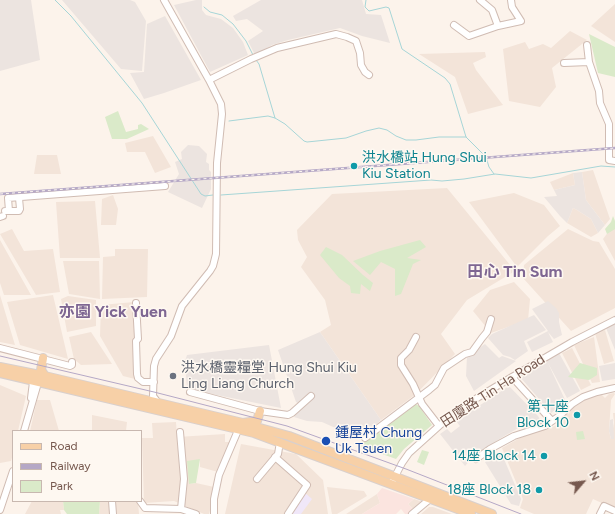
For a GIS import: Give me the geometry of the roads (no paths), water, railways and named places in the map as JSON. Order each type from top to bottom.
[{"type":"main road","points":[[37,376],[43,358]]},
{"type":"main road","points":[[0,367],[242,426],[259,425],[281,438]]},
{"type":"main road","points":[[0,374],[37,376],[140,399],[242,426],[281,438],[393,480],[492,514]]},
{"type":"main road","points":[[259,425],[260,411]]},
{"type":"main road","points":[[393,480],[430,499],[471,514]]},
{"type":"street","points":[[159,404],[153,396],[154,366],[158,355],[171,336],[182,306],[210,271],[216,254],[217,164],[221,125],[221,104],[164,0]]},
{"type":"street","points":[[480,0],[492,10],[498,26]]},
{"type":"street","points":[[454,25],[469,36],[498,26],[521,21],[512,7],[510,0]]},
{"type":"street","points":[[209,80],[277,48],[336,34],[356,41],[360,53],[361,65],[365,72],[369,75]]},
{"type":"street","points":[[587,45],[589,62],[599,91],[600,102],[609,124],[610,160],[615,161]]},
{"type":"street","points":[[564,63],[589,62]]},
{"type":"street","points":[[19,198],[19,211],[4,214],[8,198],[165,186]]},
{"type":"street","points":[[136,303],[138,378],[143,382],[154,382]]},
{"type":"street","points":[[365,438],[435,385],[444,368],[465,354],[472,352],[487,332],[491,319]]},
{"type":"street","name":"田廈路 Tin Ha Road","points":[[393,480],[409,453],[439,426],[477,398],[572,342],[615,320]]},
{"type":"street","points":[[416,337],[409,350],[401,358],[401,365],[420,397],[422,404],[439,426]]},
{"type":"street","points":[[0,348],[70,366],[72,365],[72,362]]},
{"type":"street","points":[[24,430],[37,376]]},
{"type":"street","points":[[512,377],[552,421]]},
{"type":"street","points":[[476,459],[514,436],[545,426],[572,404],[583,398],[597,392],[615,388]]},
{"type":"street","points":[[190,392],[260,411],[288,415],[311,396]]},
{"type":"street","points":[[140,399],[153,396]]},
{"type":"street","points":[[214,514],[214,499],[219,475],[242,426]]},
{"type":"street","points":[[180,432],[184,479],[181,509]]},
{"type":"street","points":[[257,479],[278,454],[281,438]]},
{"type":"street","points":[[275,457],[307,485],[288,514]]},
{"type":"street","points":[[0,510],[12,474]]},
{"type":"street","points":[[412,514],[430,499]]},
{"type":"street","points":[[112,502],[114,514]]},
{"type":"street","points":[[141,502],[143,506],[150,508],[181,509],[196,514]]},
{"type":"street","points":[[600,514],[604,506],[615,511]]},
{"type":"waterway","points":[[55,0],[71,16],[142,103],[201,194],[205,196],[213,195]]},
{"type":"waterway","points":[[366,0],[365,7],[369,11],[386,7],[389,8],[402,49],[445,78],[450,84],[466,137],[486,157],[489,167],[494,174]]},
{"type":"waterway","points":[[204,7],[210,12],[222,15],[233,24],[246,41],[253,55]]},
{"type":"waterway","points":[[256,60],[259,64],[275,118]]},
{"type":"waterway","points":[[229,121],[268,116],[285,124],[307,142],[346,138],[379,128],[387,130],[406,140],[439,137],[466,137]]},
{"type":"waterway","points":[[221,195],[431,180],[442,181],[495,174],[531,178],[601,166],[615,167]]},
{"type":"tram line","points":[[0,356],[154,392],[287,426],[406,469],[521,514]]},
{"type":"railway","points":[[0,194],[615,148]]},
{"type":"place","name":"洪水橋站 Hung Shui Kiu Station","points":[[354,166]]},
{"type":"place","name":"洪水橋靈糧堂 Hung Shui Kiu Ling Liang Church","points":[[173,376]]},
{"type":"place","name":"第十座 Block 10","points":[[577,415]]},
{"type":"place","name":"鍾屋村 Chung Uk Tsuen","points":[[326,441]]},
{"type":"place","name":"14座 Block 14","points":[[544,456]]},
{"type":"place","name":"18座 Block 18","points":[[539,490]]},
{"type":"district","name":"田心 Tin Sum","points":[[515,272]]},
{"type":"district","name":"亦園 Yick Yuen","points":[[113,312]]}]
